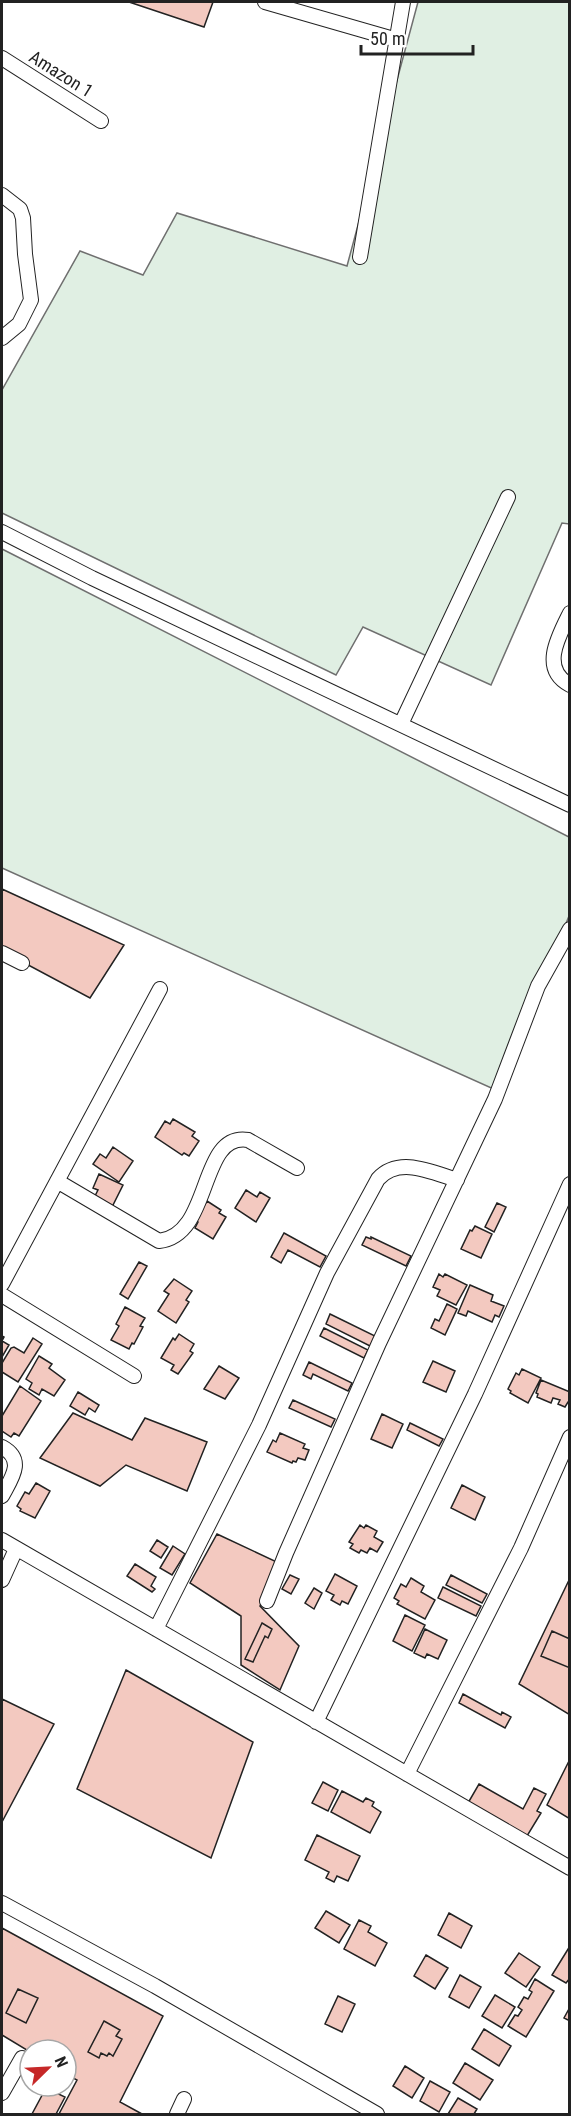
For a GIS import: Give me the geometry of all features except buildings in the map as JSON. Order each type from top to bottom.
[{"type":"street","points":[[265,2],[397,40]]},
{"type":"street","points":[[360,257],[403,2]]},
{"type":"street","name":"Amazon 1","points":[[2,58],[101,120]]},
{"type":"street","points":[[2,195],[20,209],[23,218],[31,300],[19,324],[2,338]]},
{"type":"street","points":[[401,724],[508,497]]},
{"type":"street","points":[[2,532],[570,805]]},
{"type":"street","points":[[570,613],[552,662],[554,671],[560,680],[570,685]]},
{"type":"street","points":[[267,1601],[379,1343],[495,1099],[538,986],[570,929]]},
{"type":"street","points":[[2,953],[22,963]]},
{"type":"street","points":[[2,1284],[160,989]]},
{"type":"street","points":[[57,1181],[150,1238],[159,1241],[171,1240],[181,1233],[192,1216],[218,1155],[230,1143],[239,1139],[248,1140],[297,1168]]},
{"type":"street","points":[[156,1629],[259,1425],[327,1273],[378,1179],[386,1170],[407,1166],[457,1179]]},
{"type":"street","points":[[316,1722],[475,1394],[570,1184]]},
{"type":"street","points":[[556,1212],[570,1218]]},
{"type":"street","points":[[2,1295],[134,1376]]},
{"type":"street","points":[[407,1774],[521,1548],[570,1437]]},
{"type":"street","points":[[2,1447],[14,1459],[15,1469],[2,1496]]},
{"type":"street","points":[[2,1540],[570,1868]]},
{"type":"street","points":[[2,1580],[16,1549]]},
{"type":"street","points":[[2,1903],[155,1986],[377,2115]]},
{"type":"street","points":[[2,2093],[18,2065]]},
{"type":"street","points":[[177,2115],[184,2099]]},
{"type":"green space","points":[[418,2],[569,2],[569,524],[562,523],[491,685],[363,627],[336,675],[2,513],[2,390],[80,251],[143,275],[177,213],[347,266]]},
{"type":"green space","points":[[2,549],[569,837],[569,916],[498,1091],[2,868]]}]
